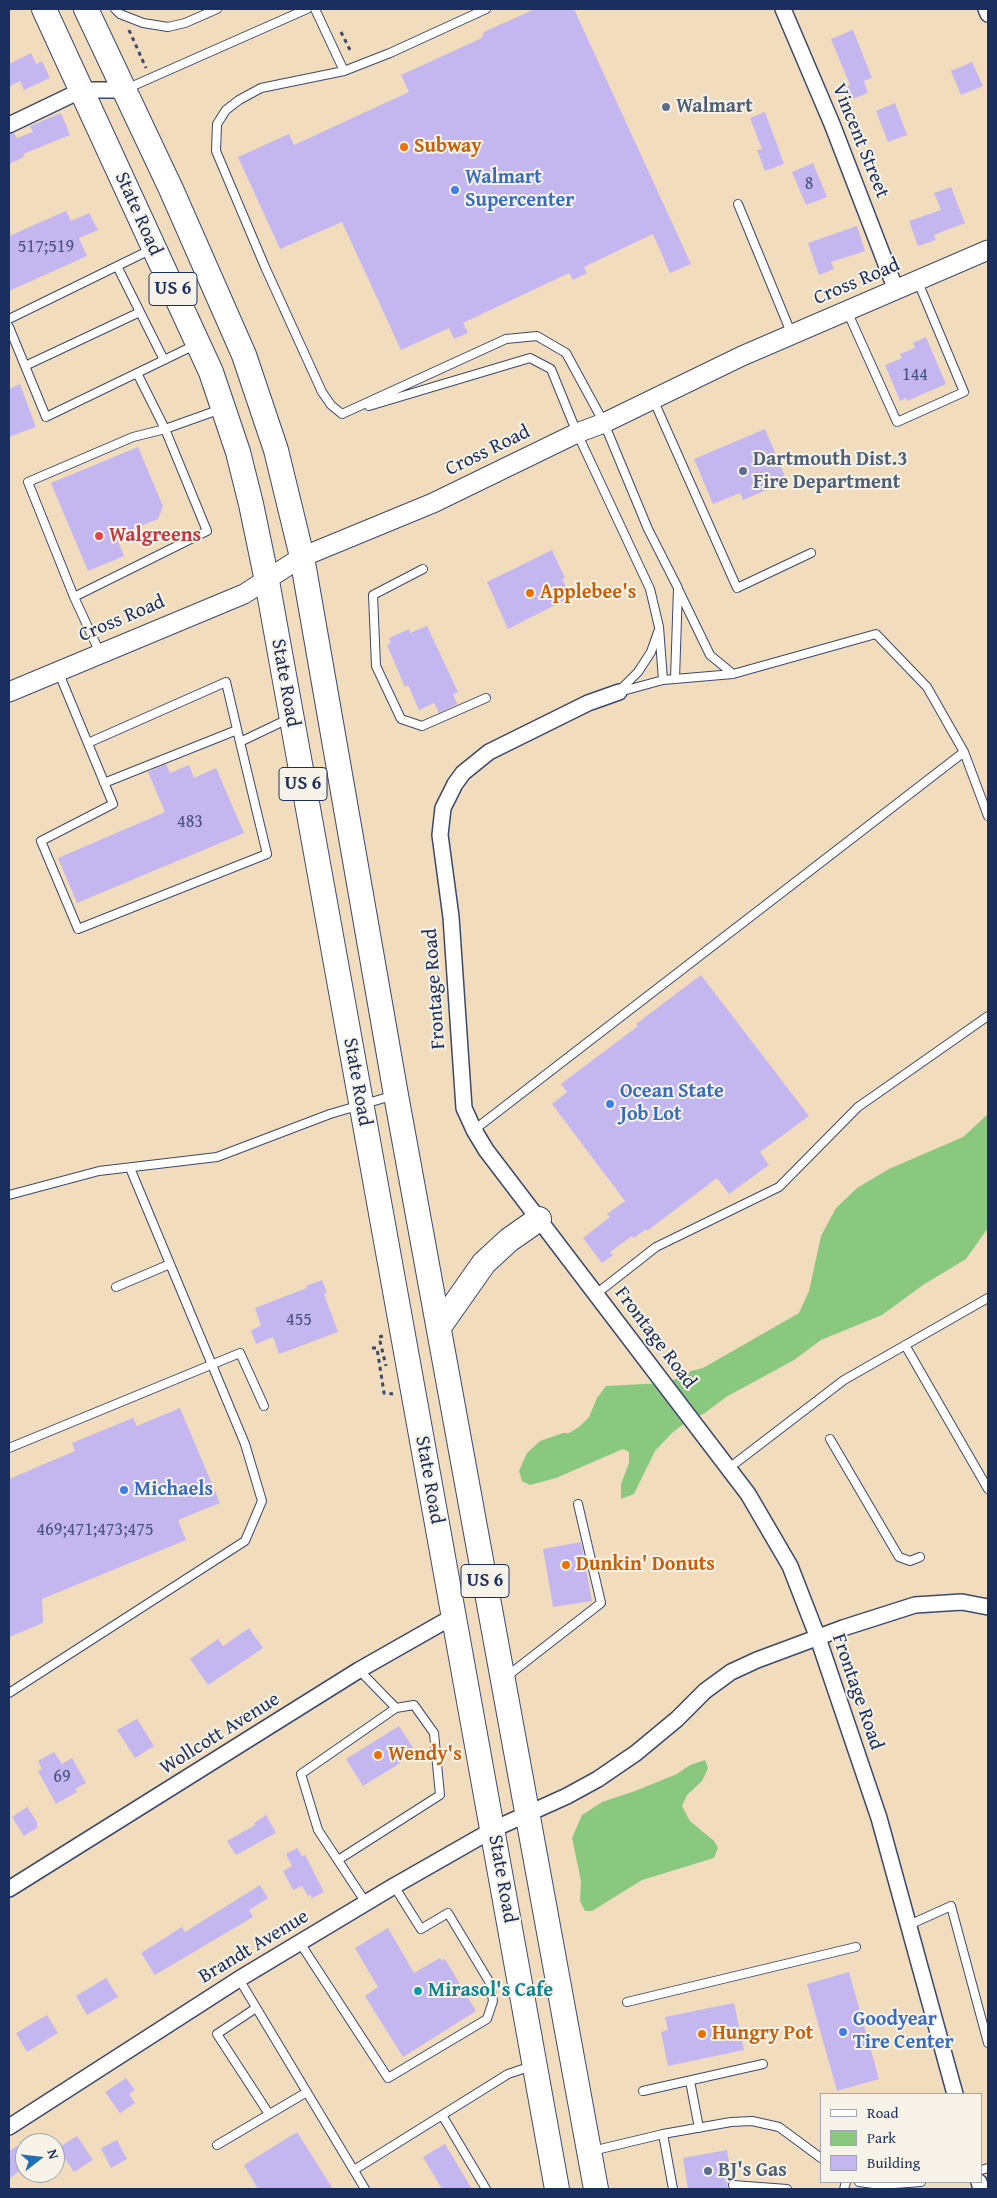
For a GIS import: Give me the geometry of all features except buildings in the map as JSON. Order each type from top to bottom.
[{"type":"main road","name":"State Road","points":[[44,9],[198,344],[238,452],[267,581],[360,1104],[494,1829],[557,2189]]},
{"type":"main road","name":"State Road","points":[[86,9],[175,197],[244,355],[276,450],[302,558],[396,1094],[596,2189]]},
{"type":"main road","points":[[439,1327],[484,1263],[509,1240],[539,1219]]},
{"type":"street","name":"Vincent Street","points":[[783,9],[836,133],[896,290]]},
{"type":"street","points":[[986,9],[988,14]]},
{"type":"street","points":[[9,125],[82,90],[124,90]]},
{"type":"street","name":"Cross Road","points":[[9,692],[244,594],[302,558],[433,503],[577,433],[604,423],[792,335],[988,250]]},
{"type":"street","name":"Frontage Road","points":[[619,692],[588,704],[488,752],[464,773],[455,784],[443,808],[440,835],[451,917],[464,1108],[474,1130],[539,1219],[729,1468],[790,1566],[818,1638],[879,1818],[955,2093]]},
{"type":"street","name":"Brandt Avenue","points":[[9,2127],[239,1979],[394,1886],[494,1829],[581,1790],[616,1767],[659,1734],[705,1691],[731,1672],[818,1638],[915,1605],[962,1602],[988,1607]]},
{"type":"street","name":"Wollcott Avenue","points":[[9,1889],[359,1670],[454,1616]]},
{"type":"lane","points":[[115,9],[120,14],[143,23],[168,27],[185,23],[217,9]]},
{"type":"lane","points":[[124,90],[307,9]]},
{"type":"lane","points":[[315,9],[344,71]]},
{"type":"lane","points":[[342,414],[331,405],[322,392],[265,267],[216,151],[217,124],[226,110],[239,100],[261,88],[344,71],[390,53],[486,9]]},
{"type":"lane","points":[[738,204],[792,335]]},
{"type":"lane","points":[[9,319],[154,248]]},
{"type":"lane","points":[[117,266],[164,360]]},
{"type":"lane","points":[[847,311],[897,422],[964,392],[917,281]]},
{"type":"lane","points":[[25,366],[140,312]]},
{"type":"lane","points":[[9,327],[46,418],[198,344]]},
{"type":"lane","points":[[342,414],[506,338],[537,336],[566,353],[604,423],[648,529],[710,654],[733,674]]},
{"type":"lane","points":[[342,414],[530,358],[551,369],[577,433],[650,589],[659,627],[663,680]]},
{"type":"lane","points":[[74,596],[207,531],[165,429],[137,373]]},
{"type":"lane","points":[[652,399],[737,588],[811,553]]},
{"type":"lane","points":[[100,653],[74,596],[28,482],[133,437],[165,429],[223,408]]},
{"type":"lane","points":[[423,569],[372,595],[376,666],[401,719],[422,726],[486,698]]},
{"type":"lane","points":[[675,679],[678,588]]},
{"type":"lane","points":[[619,692],[638,672],[651,652],[659,627]]},
{"type":"lane","points":[[619,692],[663,680],[733,674],[876,634],[927,687],[964,752],[988,816]]},
{"type":"lane","points":[[58,671],[114,804],[41,841],[78,929],[267,854],[226,682],[88,742]]},
{"type":"lane","points":[[240,742],[291,717]]},
{"type":"lane","points":[[104,782],[237,730]]},
{"type":"lane","points":[[474,1130],[964,752]]},
{"type":"lane","points":[[596,1294],[656,1247],[779,1187],[858,1107],[988,1016]]},
{"type":"lane","points":[[9,1195],[99,1172],[217,1157],[360,1104],[396,1094]]},
{"type":"lane","points":[[9,1693],[245,1541],[262,1501],[245,1444],[130,1168]]},
{"type":"lane","points":[[116,1287],[170,1264]]},
{"type":"lane","points":[[729,1468],[844,1380],[988,1298]]},
{"type":"lane","points":[[905,1345],[988,1489]]},
{"type":"lane","points":[[9,1448],[240,1353],[264,1406]]},
{"type":"lane","points":[[830,1439],[899,1557],[910,1561],[920,1557]]},
{"type":"lane","points":[[503,1680],[601,1603],[578,1504]]},
{"type":"lane","points":[[359,1670],[396,1708]]},
{"type":"lane","points":[[338,1860],[440,1795],[434,1733],[414,1704],[396,1708],[301,1774],[318,1830],[366,1903]]},
{"type":"lane","points":[[300,1943],[388,2078],[487,2019],[493,2001],[490,1983],[448,1913],[421,1929],[394,1886]]},
{"type":"lane","points":[[909,1925],[951,1906],[988,2043]]},
{"type":"lane","points":[[627,2002],[856,1947]]},
{"type":"lane","points":[[239,1979],[365,2189]]},
{"type":"lane","points":[[256,2008],[217,2034],[269,2114]]},
{"type":"lane","points":[[644,2092],[763,2064]]},
{"type":"lane","points":[[354,2170],[508,2074],[534,2065]]},
{"type":"lane","points":[[690,2081],[699,2128]]},
{"type":"lane","points":[[217,2145],[307,2092]]},
{"type":"lane","points":[[442,2116],[486,2189]]},
{"type":"lane","points":[[589,2152],[663,2134],[736,2122],[766,2123],[779,2127],[820,2157]]},
{"type":"lane","points":[[663,2134],[673,2189]]},
{"type":"lane","points":[[881,2184],[901,2183]]},
{"type":"lane","points":[[733,2185],[787,2189]]},
{"type":"path","points":[[128,27],[146,68]]},
{"type":"path","points":[[386,1336],[379,1337],[388,1372]]},
{"type":"path","points":[[372,1348],[377,1348],[384,1393],[393,1394],[392,1390]]},
{"type":"green space","points":[[988,1114],[988,1228],[966,1259],[923,1285],[882,1315],[821,1340],[794,1360],[726,1397],[705,1413],[688,1421],[673,1432],[655,1451],[634,1494],[621,1499],[621,1484],[629,1463],[629,1452],[623,1449],[556,1478],[530,1485],[522,1481],[519,1471],[527,1453],[540,1441],[563,1433],[569,1433],[579,1427],[589,1417],[597,1398],[606,1386],[663,1383],[683,1377],[691,1371],[703,1368],[799,1313],[809,1291],[821,1236],[836,1208],[857,1188],[889,1169],[963,1137]]},
{"type":"green space","points":[[705,1760],[708,1768],[702,1781],[687,1795],[682,1806],[690,1821],[714,1841],[718,1848],[714,1858],[642,1880],[592,1911],[585,1911],[580,1901],[581,1881],[572,1838],[582,1815],[602,1802],[677,1774],[690,1765]]},
{"type":"place","name":"Walmart","points":[[666,107]]},
{"type":"place","name":"Subway","points":[[404,147]]},
{"type":"place","name":"Walmart Supercenter","points":[[455,190]]},
{"type":"place","name":"Dartmouth Dist.3 Fire Department","points":[[743,471]]},
{"type":"place","name":"Walgreens","points":[[99,536]]},
{"type":"place","name":"Applebee's","points":[[530,593]]},
{"type":"place","name":"Ocean State Job Lot","points":[[610,1104]]},
{"type":"place","name":"Michaels","points":[[124,1490]]},
{"type":"place","name":"Dunkin' Donuts","points":[[566,1565]]},
{"type":"place","name":"Wendy's","points":[[378,1755]]},
{"type":"place","name":"Mirasol's Cafe","points":[[418,1991]]},
{"type":"place","name":"Goodyear Tire Center","points":[[843,2032]]},
{"type":"place","name":"Hungry Pot","points":[[702,2034]]},
{"type":"place","name":"BJ's Gas","points":[[708,2171]]}]
